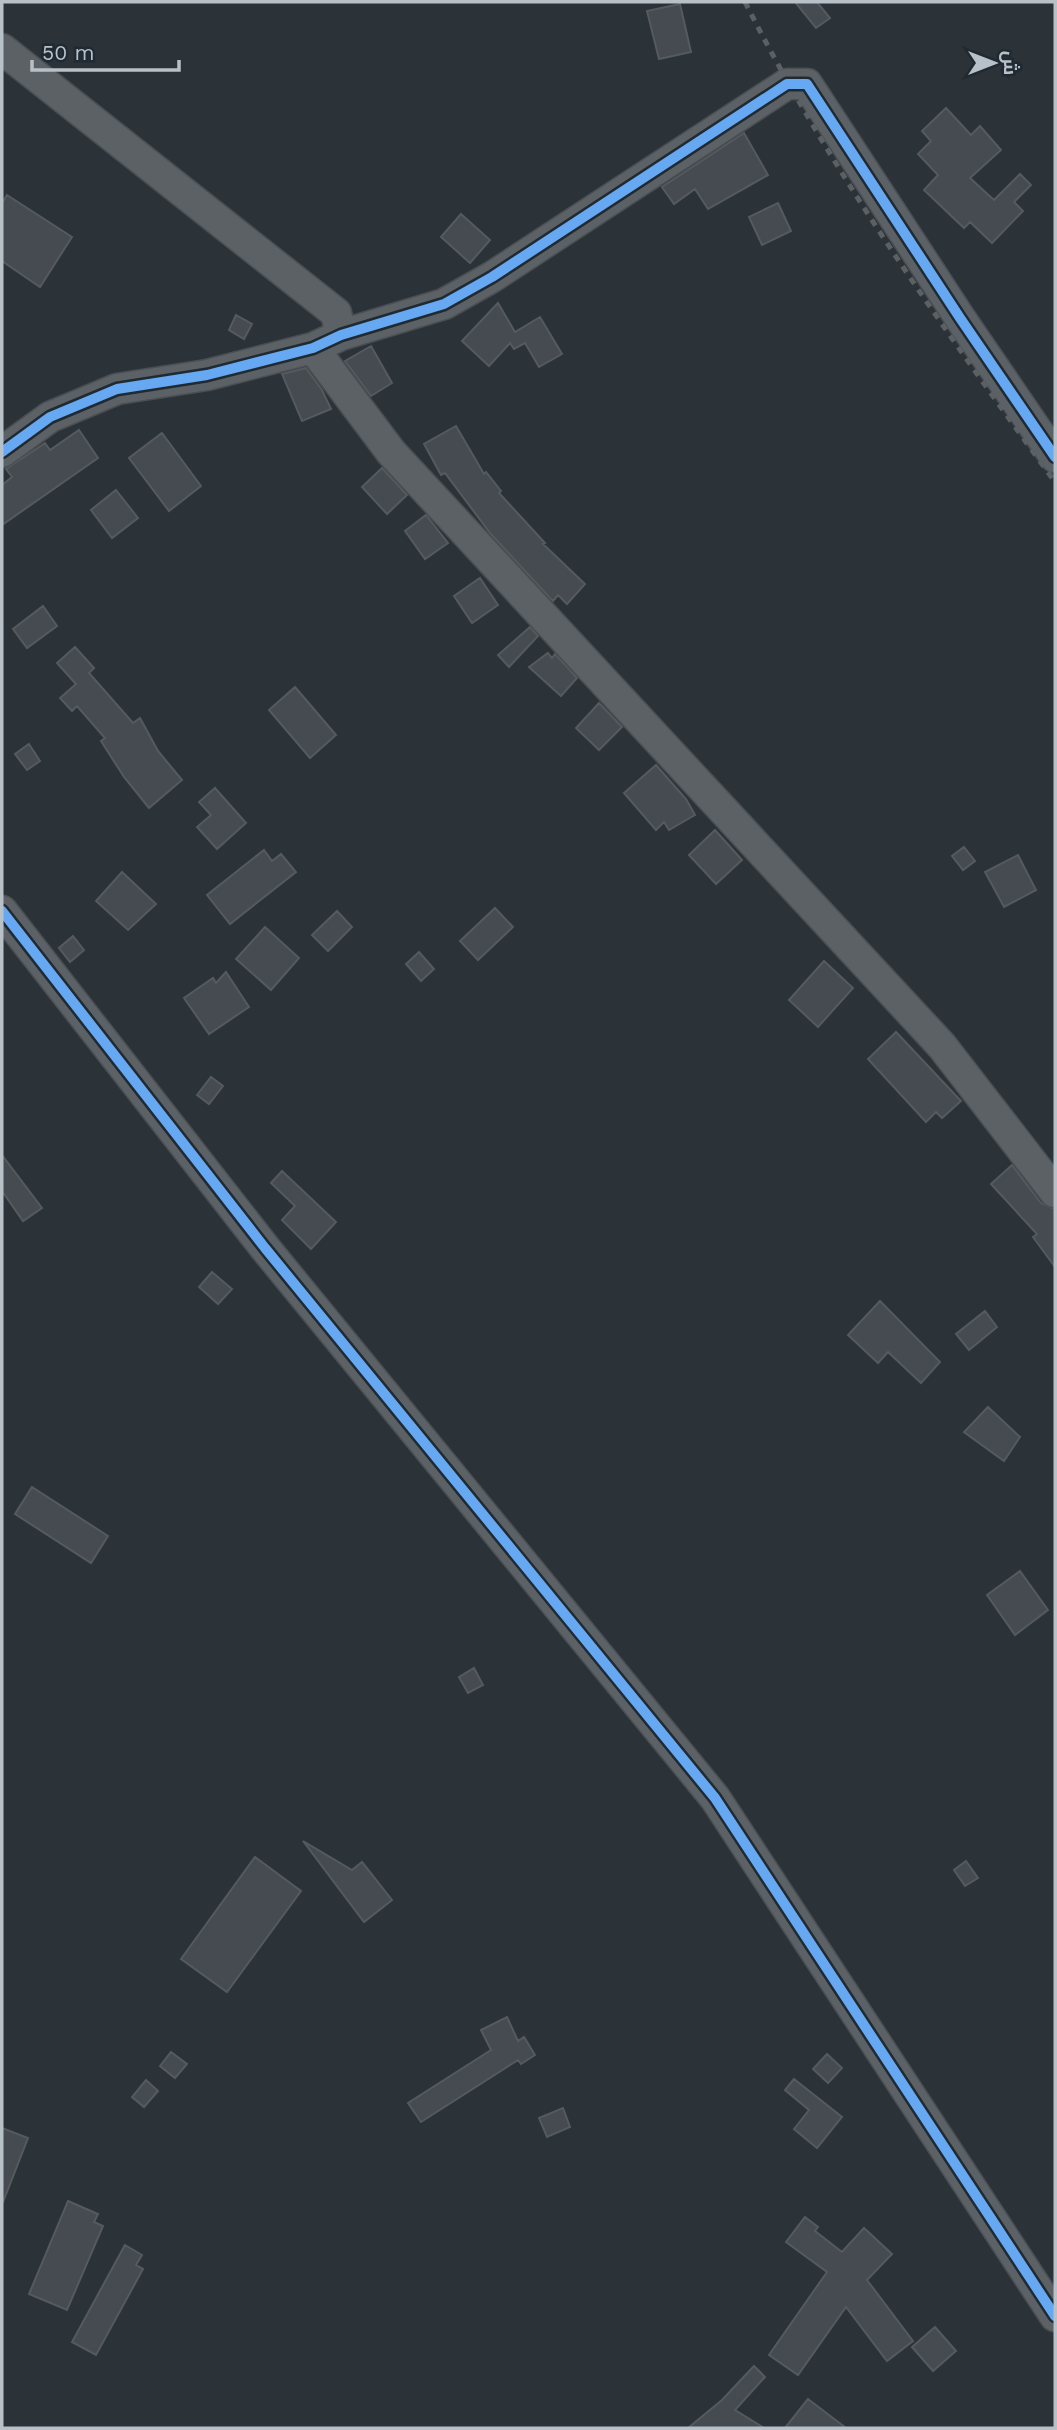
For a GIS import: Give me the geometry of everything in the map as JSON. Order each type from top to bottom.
[{"type":"street","points":[[2,49],[336,313],[341,335]]},
{"type":"street","points":[[2,452],[50,417],[117,389],[206,375],[313,348],[341,335],[444,304],[492,277],[787,84],[807,84],[960,318],[1055,457]]},
{"type":"street","points":[[313,348],[391,452],[942,1046],[1055,1192]]},
{"type":"street","points":[[2,911],[265,1248],[715,1798],[1055,2316]]},
{"type":"building","points":[[795,2],[817,2],[830,18],[816,28]]},
{"type":"building","points":[[680,4],[691,52],[659,59],[647,11]]},
{"type":"building","points":[[946,108],[971,135],[980,126],[1001,150],[970,178],[994,200],[1020,174],[1031,185],[1014,202],[1023,211],[992,243],[970,222],[964,228],[924,190],[938,175],[918,154],[931,141],[922,131]]},
{"type":"building","points":[[744,133],[768,175],[708,209],[695,189],[674,204],[662,187]]},
{"type":"building","points":[[7,195],[72,237],[40,287],[2,261],[2,203]]},
{"type":"building","points":[[778,203],[791,231],[762,245],[749,217]]},
{"type":"building","points":[[461,214],[490,240],[470,263],[441,237]]},
{"type":"building","points":[[498,303],[515,332],[540,317],[562,354],[539,367],[525,343],[514,349],[510,343],[489,366],[462,341]]},
{"type":"building","points":[[236,315],[252,324],[244,339],[229,330]]},
{"type":"building","points":[[371,346],[392,383],[371,396],[345,361]]},
{"type":"building","points":[[306,368],[322,390],[331,409],[302,421],[282,374]]},
{"type":"building","points":[[456,426],[484,474],[486,472],[501,491],[499,493],[545,543],[543,544],[585,584],[567,604],[558,595],[553,601],[550,598],[490,533],[445,473],[441,475],[424,444]]},
{"type":"building","points":[[79,430],[98,458],[2,525],[2,485],[12,477],[6,469],[45,443],[50,450]]},
{"type":"building","points":[[162,433],[201,486],[169,511],[129,458]]},
{"type":"building","points":[[382,468],[407,495],[387,514],[362,487]]},
{"type":"building","points":[[116,490],[138,518],[112,538],[91,510]]},
{"type":"building","points":[[426,515],[448,543],[425,559],[405,531]]},
{"type":"building","points":[[480,578],[498,605],[472,623],[454,596]]},
{"type":"building","points":[[43,606],[57,626],[27,648],[13,629]]},
{"type":"building","points":[[530,627],[538,636],[509,667],[498,655]]},
{"type":"building","points":[[75,647],[94,668],[89,673],[133,723],[140,718],[158,751],[182,780],[149,808],[124,777],[101,741],[105,738],[77,706],[72,711],[60,698],[76,684],[57,663]]},
{"type":"building","points":[[548,653],[552,658],[555,654],[577,678],[561,696],[529,667]]},
{"type":"building","points":[[295,687],[336,735],[310,758],[269,710]]},
{"type":"building","points":[[599,703],[622,727],[599,750],[576,728]]},
{"type":"building","points":[[29,744],[40,761],[27,770],[15,754]]},
{"type":"building","points":[[656,765],[686,799],[695,815],[669,830],[664,822],[656,830],[624,793]]},
{"type":"building","points":[[215,788],[246,823],[217,849],[197,827],[211,815],[199,802]]},
{"type":"building","points":[[715,830],[742,860],[716,884],[689,855]]},
{"type":"building","points":[[964,847],[975,861],[963,870],[952,856]]},
{"type":"building","points":[[264,850],[272,861],[281,854],[296,872],[230,924],[207,895]]},
{"type":"building","points":[[1018,855],[1036,890],[1004,907],[985,872]]},
{"type":"building","points":[[122,872],[156,904],[128,930],[96,901]]},
{"type":"building","points":[[495,908],[513,927],[478,960],[460,941]]},
{"type":"building","points":[[337,911],[352,927],[328,951],[312,935]]},
{"type":"building","points":[[265,927],[299,958],[271,990],[236,959]]},
{"type":"building","points":[[73,936],[84,950],[70,962],[59,948]]},
{"type":"building","points":[[419,952],[434,969],[421,981],[406,964]]},
{"type":"building","points":[[824,961],[853,988],[818,1027],[789,1000]]},
{"type":"building","points":[[226,972],[249,1007],[209,1034],[184,998],[213,978],[216,983]]},
{"type":"building","points":[[896,1032],[961,1101],[942,1118],[936,1112],[926,1122],[868,1059]]},
{"type":"building","points":[[211,1077],[223,1086],[209,1104],[197,1095]]},
{"type":"building","points":[[2,1155],[42,1208],[23,1221],[2,1191]]},
{"type":"building","points":[[1012,1165],[1041,1203],[1055,1209],[1055,1267],[1033,1237],[1037,1234],[991,1184]]},
{"type":"building","points":[[282,1171],[336,1222],[311,1249],[282,1220],[295,1206],[271,1183]]},
{"type":"building","points":[[212,1272],[232,1289],[218,1304],[199,1287]]},
{"type":"building","points":[[880,1301],[940,1362],[921,1383],[888,1352],[878,1363],[848,1335]]},
{"type":"building","points":[[985,1311],[997,1327],[969,1350],[956,1334]]},
{"type":"building","points":[[988,1407],[1020,1437],[1004,1461],[964,1432]]},
{"type":"building","points":[[32,1487],[108,1536],[91,1563],[15,1514]]},
{"type":"building","points":[[1020,1571],[1048,1610],[1015,1635],[987,1595]]},
{"type":"building","points":[[474,1668],[483,1685],[468,1693],[459,1677]]},
{"type":"building","points":[[303,1841],[352,1870],[362,1862],[392,1900],[364,1922]]},
{"type":"building","points":[[255,1857],[301,1891],[227,1992],[181,1959]]},
{"type":"building","points":[[966,1861],[978,1878],[965,1886],[954,1870]]},
{"type":"building","points":[[507,2017],[518,2041],[524,2037],[535,2055],[521,2064],[518,2060],[421,2122],[408,2103],[491,2050],[481,2030]]},
{"type":"building","points":[[171,2052],[187,2064],[175,2078],[160,2066]]},
{"type":"building","points":[[827,2054],[842,2068],[828,2083],[813,2069]]},
{"type":"building","points":[[794,2079],[842,2117],[817,2148],[794,2129],[809,2110],[785,2090]]},
{"type":"building","points":[[146,2080],[158,2091],[144,2107],[132,2097]]},
{"type":"building","points":[[563,2108],[570,2127],[547,2137],[539,2118]]},
{"type":"building","points":[[2,2128],[28,2138],[3,2202],[2,2202]]},
{"type":"building","points":[[68,2201],[98,2214],[94,2222],[103,2226],[67,2310],[29,2294]]},
{"type":"building","points":[[805,2217],[818,2227],[815,2231],[842,2252],[864,2228],[892,2254],[867,2280],[913,2341],[887,2361],[846,2307],[798,2375],[769,2355],[827,2272],[786,2242]]},
{"type":"building","points":[[125,2245],[142,2255],[136,2265],[143,2269],[96,2355],[72,2342]]},
{"type":"building","points":[[935,2327],[956,2351],[933,2371],[912,2347]]},
{"type":"building","points":[[754,2366],[765,2377],[735,2410],[764,2428],[688,2428],[722,2400]]},
{"type":"building","points":[[808,2399],[846,2428],[785,2428]]},
{"type":"railway","points":[[745,2],[778,65],[851,188],[930,307],[1055,482]]},
{"type":"cycle path","points":[[2,452],[50,417],[117,389],[207,375],[313,348],[341,335],[444,304],[492,277],[787,84],[807,84],[960,318],[1055,457]]},
{"type":"cycle path","points":[[2,911],[265,1248],[715,1798],[1055,2316]]}]
